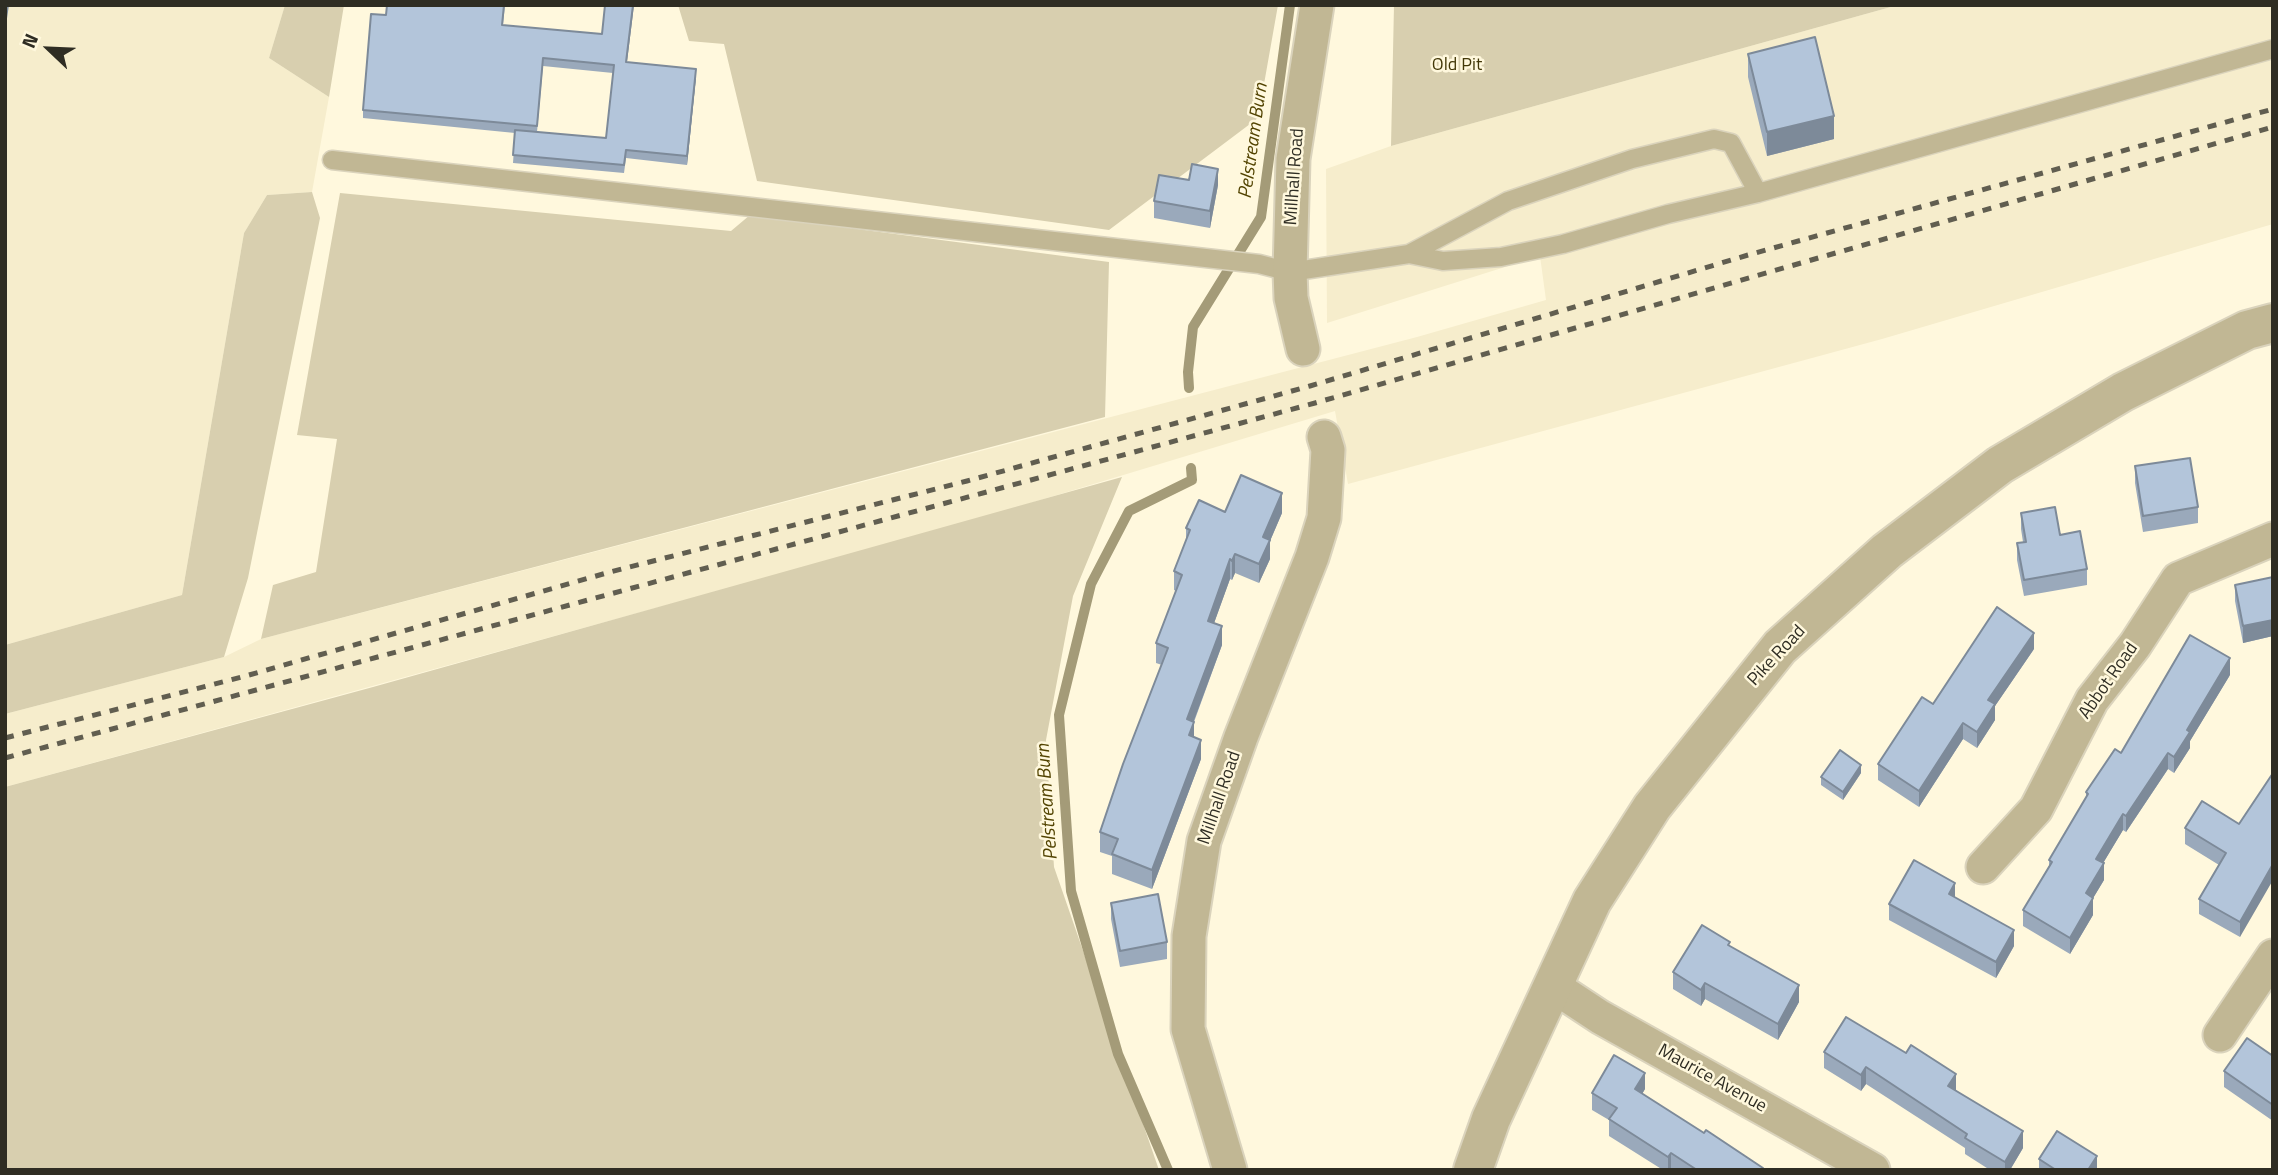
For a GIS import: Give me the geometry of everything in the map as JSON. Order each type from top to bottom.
[{"type":"street","name":"Millhall Road","points":[[1303,349],[1291,298],[1274,268],[1317,5]]},
{"type":"street","name":"Pike Road","points":[[1473,1170],[1491,1119],[1592,901],[1652,807],[1780,648],[1887,551],[2000,466],[2123,392],[2247,330],[2273,323]]},
{"type":"street","name":"Millhall Road","points":[[1230,1170],[1188,1029],[1189,936],[1203,841],[1312,557],[1324,518],[1328,450],[1324,437]]},
{"type":"street","name":"Abbot Road","points":[[1983,867],[2036,809],[2092,700],[2135,645],[2178,579],[2273,539]]},
{"type":"street","points":[[2220,1035],[2261,996],[2273,956]]},
{"type":"street","name":"Maurice Avenue","points":[[1553,986],[1600,1017],[1873,1170]]},
{"type":"lane","points":[[332,160],[1221,259],[1274,268],[1409,254],[1443,261],[1502,257],[1563,244],[1668,214],[1758,193],[2273,49]]},
{"type":"lane","points":[[1409,254],[1508,201],[1632,159],[1714,139],[1731,143],[1758,193]]},
{"type":"shaded area","points":[[5,5],[285,5],[269,58],[329,97],[312,192],[267,195],[244,233],[182,595],[5,645]]},
{"type":"shaded area","points":[[1898,5],[2273,5],[2273,224],[1882,339],[1348,484],[1335,411],[958,525],[5,787],[5,714],[224,657],[261,639],[1417,337],[1546,300],[1540,256],[1327,323],[1326,169],[1391,146]]},
{"type":"green space","points":[[285,5],[344,5],[329,97],[269,58]]},
{"type":"green space","points":[[678,5],[1278,5],[1258,118],[1109,230],[757,181],[724,44],[689,41]]},
{"type":"green space","name":"Old Pit","points":[[1394,5],[1898,5],[1391,146]]},
{"type":"green space","points":[[312,192],[320,218],[248,578],[224,657],[5,714],[5,645],[182,595],[244,233],[267,195]]},
{"type":"green space","points":[[340,193],[731,231],[750,215],[1109,262],[1105,417],[261,639],[273,585],[316,572],[337,439],[297,435]]},
{"type":"green space","points":[[1122,477],[1073,596],[1046,740],[1054,867],[1159,1170],[5,1170],[5,787]]},
{"type":"building","points":[[387,5],[504,5],[502,25],[602,34],[605,5],[633,5],[626,62],[696,69],[687,156],[626,150],[624,165],[513,155],[515,130],[606,138],[614,65],[543,58],[537,126],[363,110],[371,14],[386,15]]},
{"type":"building","points":[[1815,37],[1834,116],[1767,132],[1748,54]]},
{"type":"building","points":[[1192,164],[1218,169],[1210,211],[1154,201],[1159,175],[1189,180]]},
{"type":"building","points":[[2190,458],[2198,507],[2143,516],[2135,466]]},
{"type":"building","points":[[1241,475],[1282,493],[1263,537],[1270,540],[1259,564],[1235,554],[1232,561],[1230,559],[1208,621],[1222,626],[1187,719],[1194,722],[1189,735],[1201,740],[1152,870],[1112,854],[1118,839],[1100,832],[1168,648],[1156,643],[1182,575],[1174,571],[1190,530],[1186,528],[1199,500],[1225,512]]},
{"type":"building","points":[[2055,507],[2060,535],[2080,531],[2087,569],[2024,580],[2017,543],[2026,542],[2021,513]]},
{"type":"building","points":[[2273,577],[2273,620],[2243,626],[2235,585]]},
{"type":"building","points":[[1997,607],[2034,633],[1988,700],[1995,704],[1977,732],[1963,723],[1919,791],[1878,764],[1922,697],[1933,704]]},
{"type":"building","points":[[2190,635],[2230,658],[2174,757],[2168,753],[2126,816],[2123,814],[2096,859],[2104,863],[2086,893],[2093,898],[2070,938],[2023,910],[2052,862],[2049,860],[2088,794],[2086,792],[2115,749],[2121,753]]},
{"type":"building","points":[[1840,750],[1861,765],[1843,792],[1821,777]]},
{"type":"building","points":[[2273,773],[2273,864],[2240,922],[2199,899],[2226,853],[2185,828],[2202,801],[2239,824]]},
{"type":"building","points":[[1914,860],[1955,883],[1949,894],[2014,930],[1996,962],[1889,904]]},
{"type":"building","points":[[1158,894],[1167,942],[1120,951],[1111,903]]},
{"type":"building","points":[[1702,925],[1730,942],[1728,945],[1799,985],[1778,1024],[1705,983],[1701,990],[1673,972]]},
{"type":"building","points":[[1846,1017],[1906,1053],[1911,1045],[1956,1074],[1948,1086],[2023,1131],[2005,1162],[1965,1138],[1967,1134],[1866,1067],[1861,1075],[1824,1052]]},
{"type":"building","points":[[2247,1038],[2273,1056],[2273,1105],[2224,1071]]},
{"type":"building","points":[[1614,1055],[1645,1073],[1635,1089],[1704,1133],[1706,1130],[1763,1168],[1762,1170],[1697,1170],[1671,1153],[1668,1157],[1609,1119],[1617,1108],[1592,1093]]},
{"type":"building","points":[[2057,1131],[2097,1156],[2088,1170],[2056,1170],[2039,1159]]},
{"type":"waterway","name":"Pelstream Burn","points":[[1189,388],[1193,327],[1261,217],[1290,5]]},
{"type":"waterway","name":"Pelstream Burn","points":[[1168,1170],[1118,1054],[1071,891],[1059,715],[1091,584],[1129,511],[1192,480],[1191,468]]},
{"type":"railway","points":[[5,738],[242,677],[610,572],[967,481],[1310,386],[1748,255],[2273,109]]},
{"type":"railway","points":[[5,758],[1315,403],[2273,127]]}]
